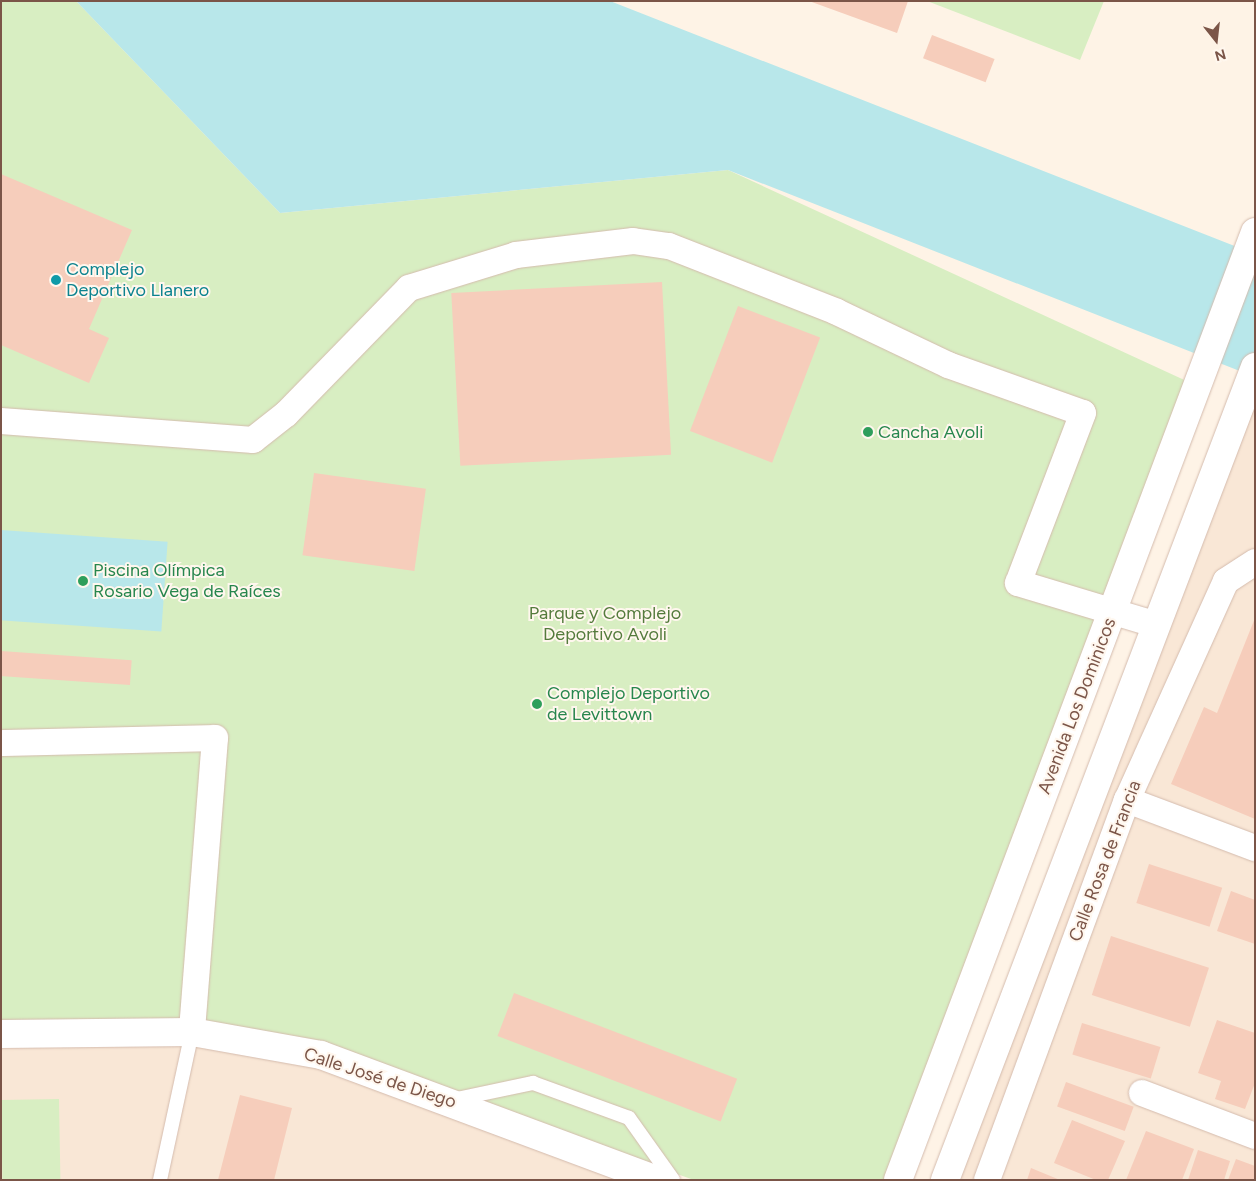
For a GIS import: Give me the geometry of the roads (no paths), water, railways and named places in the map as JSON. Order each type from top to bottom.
[{"type":"street","name":"Avenida Los Dominicos","points":[[898,1180],[1255,232]]},
{"type":"street","points":[[1,421],[253,440],[286,414],[409,288],[516,255],[633,241],[669,246],[838,312],[948,365],[1084,413],[1018,582],[1157,625]]},
{"type":"street","points":[[945,1180],[1255,367]]},
{"type":"street","name":"Calle Rosa de Francia","points":[[987,1180],[1128,800],[1226,581],[1255,562]]},
{"type":"street","points":[[1,743],[216,738],[192,1032]]},
{"type":"street","points":[[1128,800],[1255,848]]},
{"type":"street","name":"Calle José de Diego","points":[[1,1034],[192,1032],[321,1054],[449,1100],[658,1180]]},
{"type":"street","points":[[1142,1093],[1255,1136]]},
{"type":"lane","points":[[160,1180],[192,1032]]},
{"type":"lane","points":[[449,1100],[533,1083],[629,1118],[673,1180]]},
{"type":"water","points":[[76,1],[610,1],[1255,254],[1255,377],[728,170],[280,213]]},
{"type":"water","name":"Piscina Olímpica Rosario Vega de Raíces","points":[[1,530],[168,542],[161,631],[1,620]]},
{"type":"place","name":"Complejo Deportivo Llanero","points":[[56,280]]},
{"type":"place","name":"Cancha Avoli","points":[[868,432]]},
{"type":"place","name":"Piscina Olímpica Rosario Vega de Raíces","points":[[83,581]]},
{"type":"place","name":"Complejo Deportivo de Levittown","points":[[537,704]]},
{"type":"park label","name":"Parque y Complejo Deportivo Avoli","points":[[605,624]]}]
